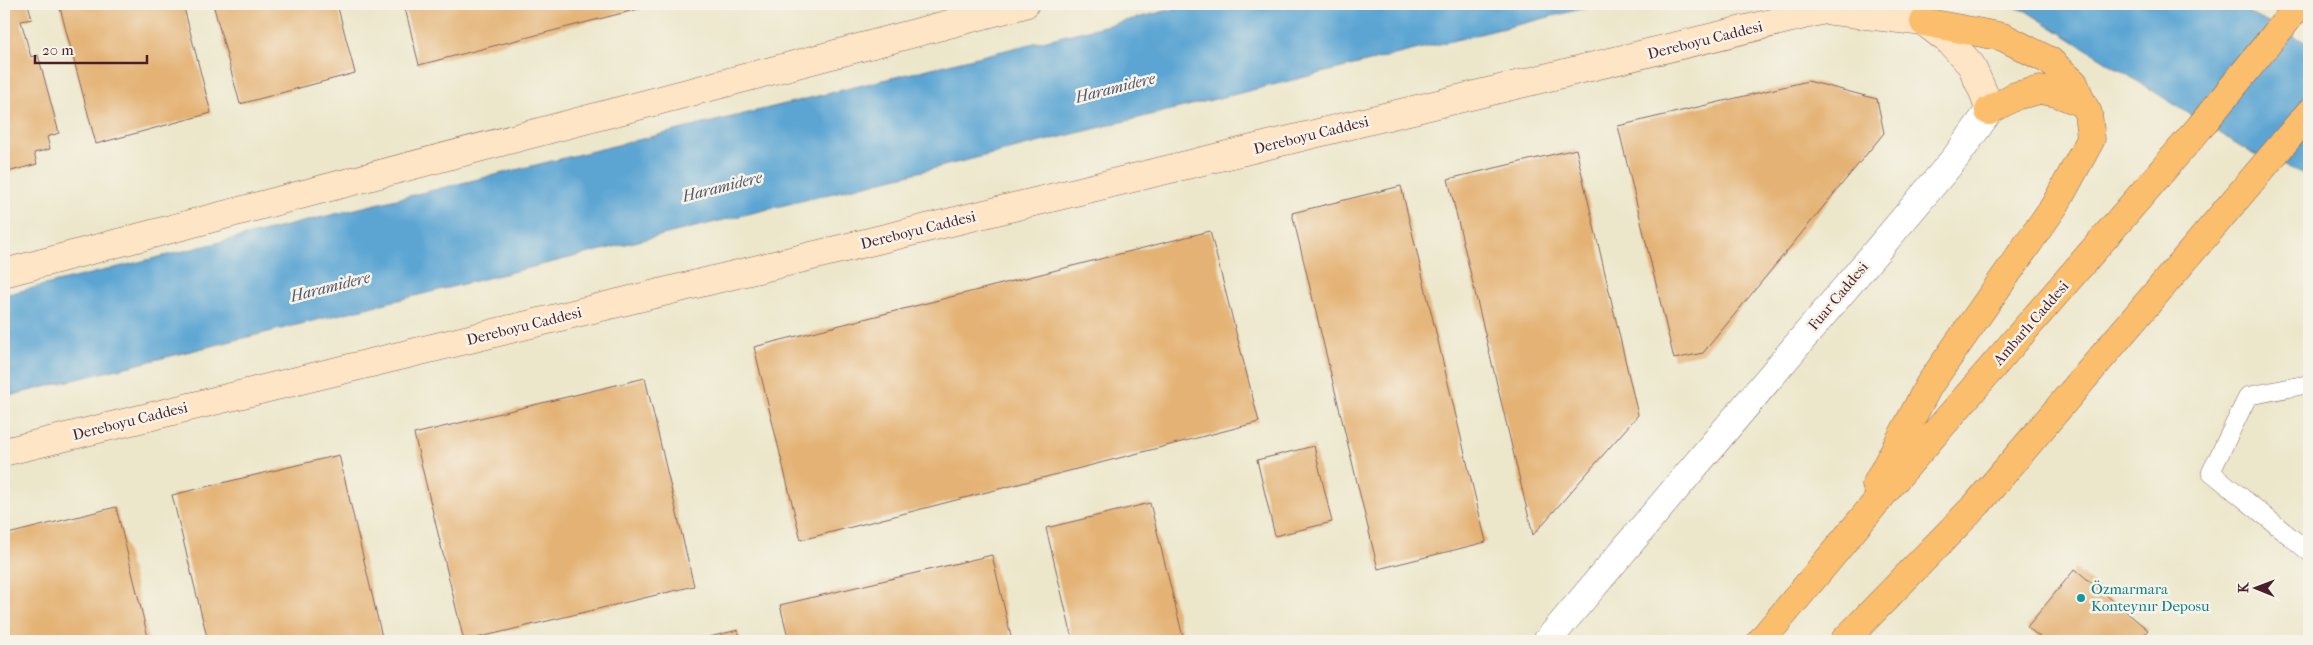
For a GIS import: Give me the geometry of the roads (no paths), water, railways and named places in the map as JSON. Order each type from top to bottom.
[{"type":"main road","name":"Ambarlı Caddesi","points":[[1761,641],[1851,533],[2200,127],[2300,4]]},
{"type":"main road","points":[[1851,533],[1929,385],[2055,205],[2091,139],[2088,113],[2074,84],[2050,61],[2003,37],[1924,22]]},
{"type":"main road","points":[[1989,111],[2015,96],[2040,90],[2057,93],[2082,103]]},
{"type":"main road","points":[[1844,641],[1978,503],[2309,113]]},
{"type":"street","points":[[4,273],[1025,4]]},
{"type":"street","points":[[1826,7],[1924,22],[1950,42],[1971,65],[1986,96],[1989,111]]},
{"type":"street","name":"Dereboyu Caddesi","points":[[4,452],[1826,7]]},
{"type":"street","name":"Fuar Caddesi","points":[[1546,641],[1956,157],[1989,111]]},
{"type":"lane","points":[[2309,384],[2248,396],[2210,472],[2309,552]]},
{"type":"water","name":"Haramidere","points":[[1194,4],[1602,4],[4,397],[4,295]]},
{"type":"water","points":[[2005,4],[2232,4],[2309,44],[2309,176],[2250,152],[2026,11]]},
{"type":"place","name":"Özmarmara Konteynır Deposu","points":[[2081,598]]}]
